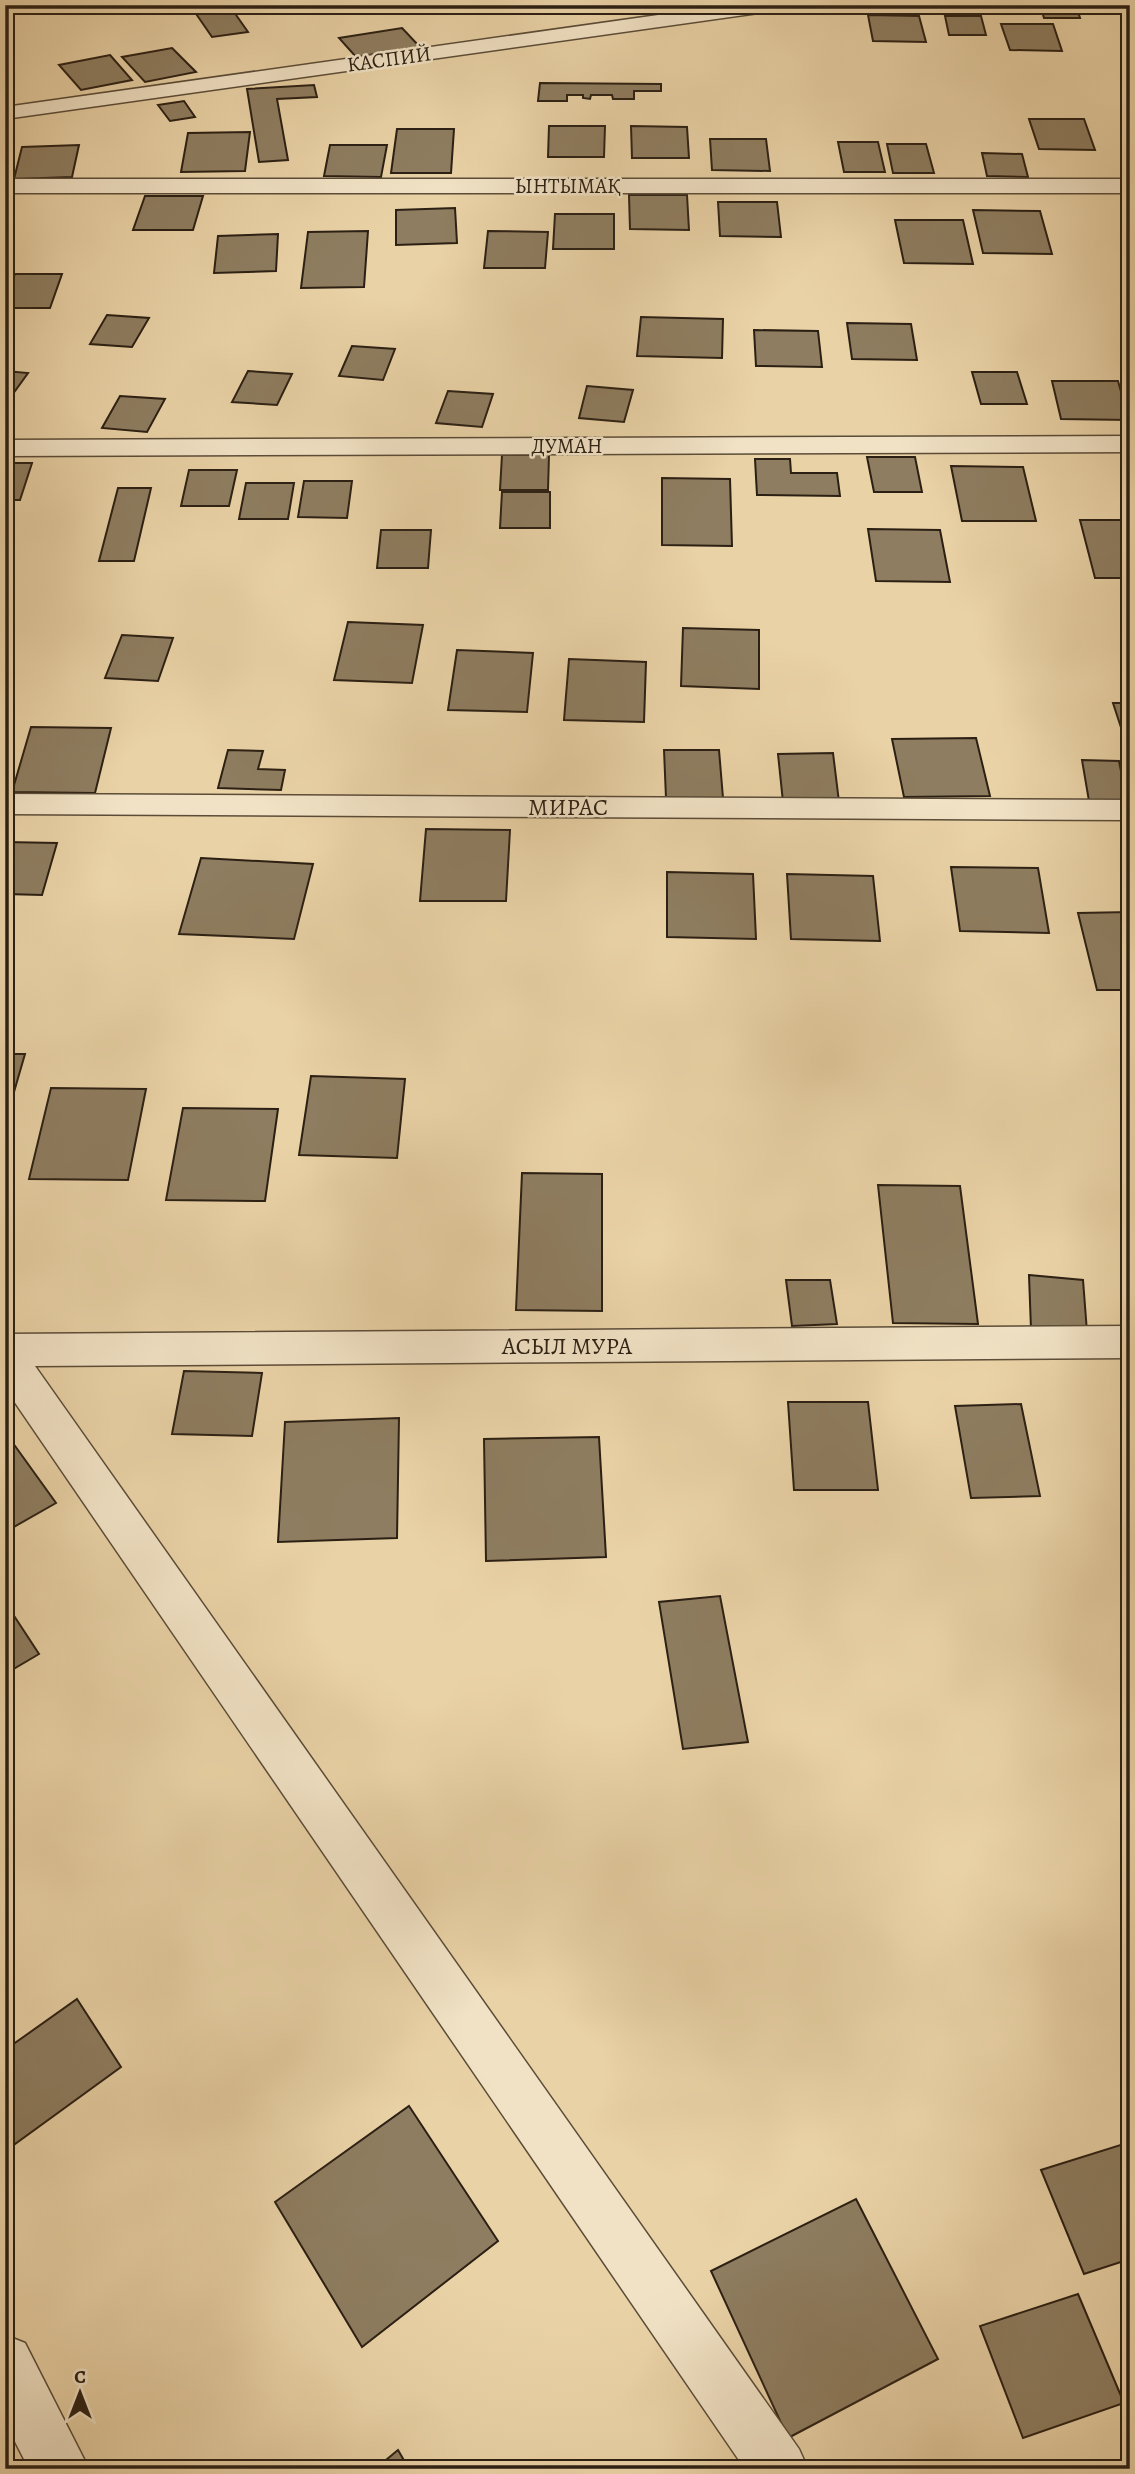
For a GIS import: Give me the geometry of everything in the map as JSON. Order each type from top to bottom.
[{"type":"street","name":"КАСПИЙ","points":[[5,113],[773,5]]},
{"type":"street","name":"ЫНТЫМАҚ","points":[[5,186],[1130,186]]},
{"type":"street","name":"ДУМАН","points":[[5,448],[1130,444]]},
{"type":"street","name":"МИРАС","points":[[5,804],[1130,810]]},
{"type":"street","name":"АСЫЛ МУРА","points":[[5,1352],[1130,1342]]},
{"type":"street","points":[[5,1352],[779,2469]]},
{"type":"street","points":[[5,2363],[60,2469]]},
{"type":"building","points":[[190,5],[229,5],[248,32],[212,37]]},
{"type":"building","points":[[1040,5],[1076,5],[1080,18],[1044,18]]},
{"type":"building","points":[[868,15],[919,16],[926,42],[873,41]]},
{"type":"building","points":[[945,16],[981,16],[986,35],[949,35]]},
{"type":"building","points":[[1001,24],[1053,24],[1062,51],[1010,50]]},
{"type":"building","points":[[402,28],[420,47],[356,57],[339,38]]},
{"type":"building","points":[[172,48],[196,72],[145,82],[122,57]]},
{"type":"building","points":[[110,55],[132,80],[81,90],[59,65]]},
{"type":"building","points":[[540,83],[661,84],[661,91],[634,91],[634,99],[613,99],[612,95],[591,95],[590,99],[583,98],[583,95],[567,95],[567,101],[538,101]]},
{"type":"building","points":[[314,85],[317,97],[277,99],[288,160],[259,162],[247,89]]},
{"type":"building","points":[[184,101],[195,117],[170,121],[158,105]]},
{"type":"building","points":[[1029,119],[1084,119],[1095,150],[1039,149]]},
{"type":"building","points":[[549,126],[605,126],[604,157],[548,157]]},
{"type":"building","points":[[631,126],[687,127],[689,158],[632,158]]},
{"type":"building","points":[[397,129],[454,129],[451,173],[391,173]]},
{"type":"building","points":[[250,132],[245,171],[181,172],[188,133]]},
{"type":"building","points":[[710,139],[766,139],[770,171],[712,170]]},
{"type":"building","points":[[838,142],[878,142],[885,172],[844,172]]},
{"type":"building","points":[[887,144],[926,144],[934,173],[893,173]]},
{"type":"building","points":[[79,145],[72,177],[14,179],[22,147]]},
{"type":"building","points":[[330,145],[387,145],[381,177],[324,176]]},
{"type":"building","points":[[982,153],[1022,154],[1028,177],[987,176]]},
{"type":"building","points":[[629,195],[687,195],[689,230],[630,229]]},
{"type":"building","points":[[145,196],[203,196],[193,230],[133,230]]},
{"type":"building","points":[[718,202],[777,202],[781,237],[720,236]]},
{"type":"building","points":[[455,208],[457,243],[396,245],[396,210]]},
{"type":"building","points":[[973,210],[1040,211],[1052,254],[983,253]]},
{"type":"building","points":[[555,214],[614,214],[614,249],[553,249]]},
{"type":"building","points":[[895,220],[963,220],[973,264],[904,263]]},
{"type":"building","points":[[368,231],[364,287],[301,288],[308,232]]},
{"type":"building","points":[[488,231],[548,232],[545,268],[484,268]]},
{"type":"building","points":[[278,234],[276,271],[214,273],[218,236]]},
{"type":"building","points":[[15,274],[62,274],[50,308],[5,308],[5,299]]},
{"type":"building","points":[[107,315],[149,318],[132,347],[90,344]]},
{"type":"building","points":[[641,317],[723,319],[722,358],[637,356]]},
{"type":"building","points":[[847,323],[911,324],[917,360],[852,359]]},
{"type":"building","points":[[754,330],[818,331],[822,367],[756,366]]},
{"type":"building","points":[[352,346],[395,349],[383,380],[339,376]]},
{"type":"building","points":[[5,371],[28,373],[5,405]]},
{"type":"building","points":[[248,371],[292,374],[277,405],[232,402]]},
{"type":"building","points":[[972,372],[1017,372],[1027,404],[981,404]]},
{"type":"building","points":[[1052,381],[1118,381],[1129,420],[1061,419]]},
{"type":"building","points":[[587,386],[633,390],[624,422],[579,418]]},
{"type":"building","points":[[448,391],[493,394],[482,427],[436,423]]},
{"type":"building","points":[[120,396],[165,399],[147,432],[102,428]]},
{"type":"building","points":[[502,455],[549,455],[548,490],[500,490]]},
{"type":"building","points":[[867,457],[915,457],[922,492],[874,492]]},
{"type":"building","points":[[755,459],[790,459],[791,473],[837,473],[840,496],[757,495]]},
{"type":"building","points":[[5,463],[32,463],[20,500],[5,500]]},
{"type":"building","points":[[951,466],[1023,467],[1036,521],[962,521]]},
{"type":"building","points":[[189,470],[237,470],[229,506],[181,506]]},
{"type":"building","points":[[662,478],[730,479],[732,546],[662,545]]},
{"type":"building","points":[[304,481],[352,481],[347,518],[298,517]]},
{"type":"building","points":[[246,483],[294,483],[288,519],[239,519]]},
{"type":"building","points":[[118,488],[151,488],[134,561],[99,561]]},
{"type":"building","points":[[502,492],[550,492],[550,528],[500,528]]},
{"type":"building","points":[[1080,520],[1130,520],[1130,578],[1095,578]]},
{"type":"building","points":[[868,529],[940,530],[950,582],[876,581]]},
{"type":"building","points":[[381,530],[431,530],[428,568],[377,568]]},
{"type":"building","points":[[348,622],[423,625],[412,683],[334,680]]},
{"type":"building","points":[[683,628],[759,630],[759,689],[681,686]]},
{"type":"building","points":[[122,635],[173,638],[158,681],[105,678]]},
{"type":"building","points":[[457,650],[533,653],[527,712],[448,710]]},
{"type":"building","points":[[569,659],[646,662],[644,722],[564,720]]},
{"type":"building","points":[[1113,703],[1130,703],[1130,755]]},
{"type":"building","points":[[31,727],[111,728],[95,793],[12,792]]},
{"type":"building","points":[[976,738],[990,796],[904,797],[892,739]]},
{"type":"building","points":[[228,750],[263,751],[258,769],[285,770],[281,790],[218,788]]},
{"type":"building","points":[[664,750],[719,750],[723,798],[666,798]]},
{"type":"building","points":[[833,753],[839,802],[783,802],[778,754]]},
{"type":"building","points":[[1082,760],[1119,761],[1127,802],[1089,801]]},
{"type":"building","points":[[426,829],[510,830],[506,901],[420,901]]},
{"type":"building","points":[[5,842],[57,843],[42,895],[5,894]]},
{"type":"building","points":[[201,858],[313,864],[294,939],[179,934]]},
{"type":"building","points":[[951,867],[1038,868],[1049,933],[960,931]]},
{"type":"building","points":[[667,872],[753,874],[756,939],[667,937]]},
{"type":"building","points":[[787,874],[873,876],[880,941],[791,939]]},
{"type":"building","points":[[1130,912],[1130,990],[1097,990],[1078,913]]},
{"type":"building","points":[[5,1054],[25,1054],[5,1123]]},
{"type":"building","points":[[311,1076],[405,1079],[397,1158],[299,1155]]},
{"type":"building","points":[[51,1088],[146,1089],[128,1180],[29,1179]]},
{"type":"building","points":[[183,1108],[278,1109],[265,1201],[166,1200]]},
{"type":"building","points":[[522,1173],[602,1174],[602,1311],[516,1310]]},
{"type":"building","points":[[878,1185],[960,1186],[978,1324],[893,1323]]},
{"type":"building","points":[[1029,1275],[1083,1280],[1087,1332],[1031,1329]]},
{"type":"building","points":[[786,1280],[830,1280],[837,1324],[792,1326]]},
{"type":"building","points":[[184,1371],[262,1373],[252,1436],[172,1434]]},
{"type":"building","points":[[788,1402],[868,1402],[878,1490],[794,1490]]},
{"type":"building","points":[[1021,1404],[1040,1496],[971,1498],[955,1406]]},
{"type":"building","points":[[399,1418],[397,1538],[278,1542],[285,1422]]},
{"type":"building","points":[[5,1432],[56,1503],[5,1532]]},
{"type":"building","points":[[599,1437],[606,1557],[486,1561],[484,1439]]},
{"type":"building","points":[[720,1596],[748,1742],[683,1749],[659,1602]]},
{"type":"building","points":[[5,1602],[39,1654],[5,1674]]},
{"type":"building","points":[[77,1999],[121,2067],[15,2144],[5,2128],[5,2050]]},
{"type":"building","points":[[409,2106],[498,2241],[362,2347],[275,2202]]},
{"type":"building","points":[[1130,2142],[1130,2259],[1084,2274],[1041,2170]]},
{"type":"building","points":[[856,2199],[938,2359],[788,2438],[711,2271]]},
{"type":"building","points":[[1078,2294],[1124,2403],[1023,2438],[980,2326]]},
{"type":"building","points":[[398,2450],[409,2469],[375,2469]]}]
